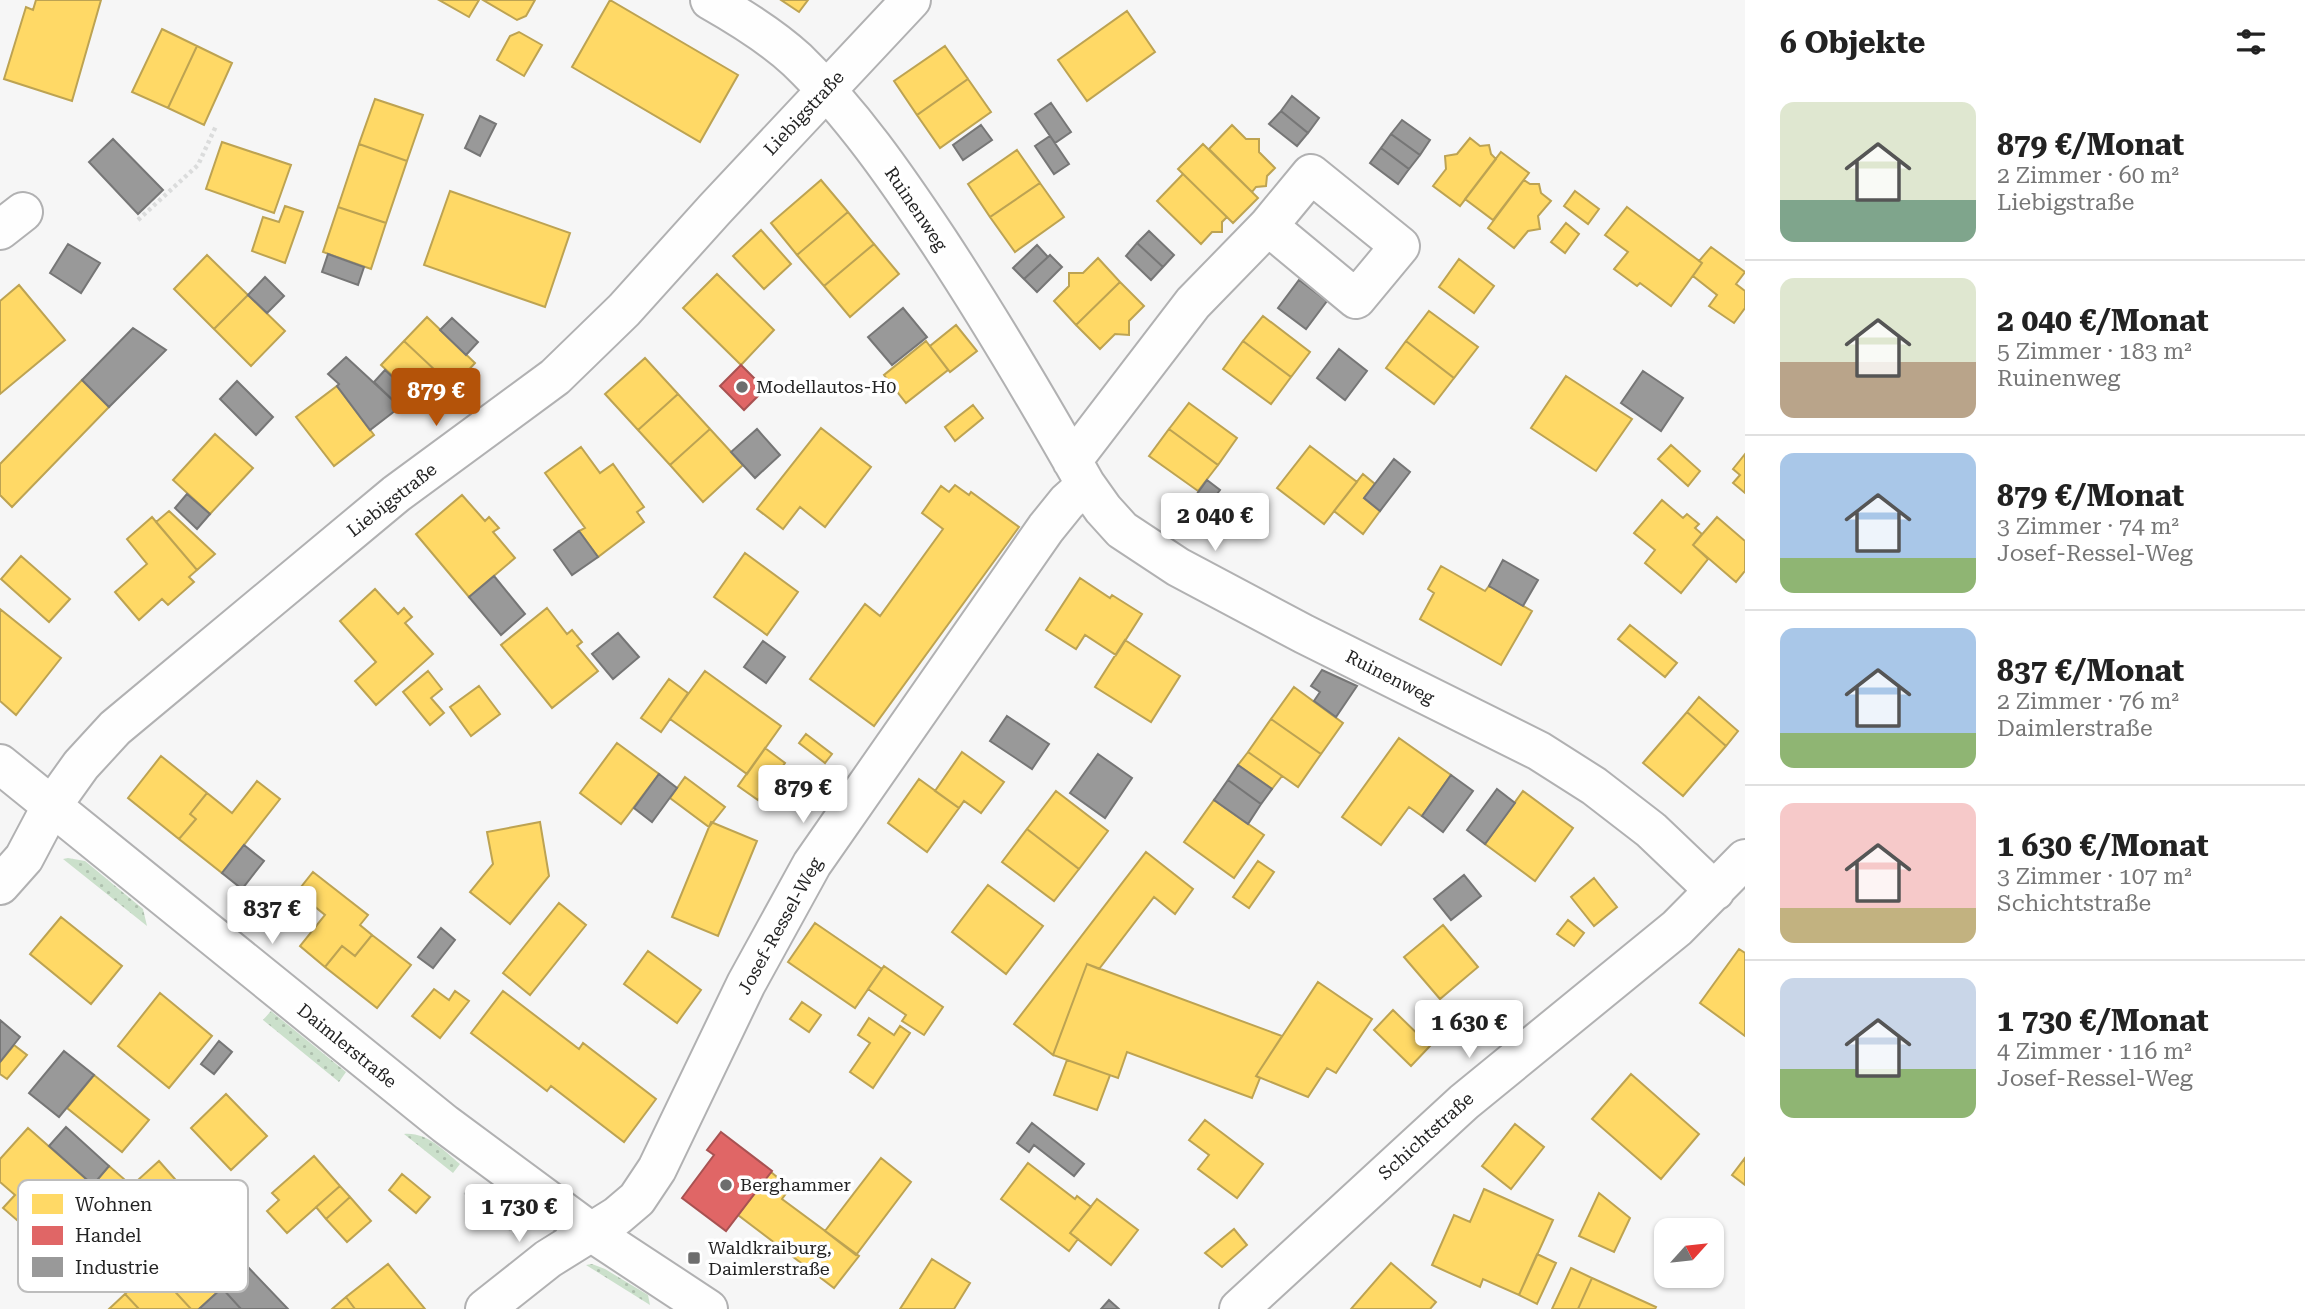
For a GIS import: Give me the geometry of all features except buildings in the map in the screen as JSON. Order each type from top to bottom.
[{"type":"street","name":"Ruinenweg","points":[[710,0],[768,36],[796,60],[826,90],[883,160],[979,302],[1079,473],[1103,509],[1122,530],[1178,567],[1304,634],[1538,751],[1594,786],[1651,830],[1715,891]]},
{"type":"street","name":"Liebigstraße","points":[[0,885],[24,858],[51,807],[81,765],[107,737],[173,678],[396,494],[555,377],[624,310],[911,0]]},
{"type":"street","points":[[1079,473],[1193,303],[1268,226]]},
{"type":"street","name":"Josef-Ressel-Weg","points":[[485,1309],[548,1259],[617,1216],[636,1199],[657,1168],[746,985],[812,864],[1046,528],[1067,502],[1079,473]]},
{"type":"street","name":"Daimlerstraße","points":[[0,764],[445,1124],[591,1232],[709,1309]]},
{"type":"street","name":"Schichtstraße","points":[[1239,1309],[1464,1102],[1677,928],[1745,859]]},
{"type":"path","points":[[138,220],[198,165],[216,126]]},
{"type":"green space","points":[[63,859],[85,861],[143,909],[147,926]]},
{"type":"green space","points":[[271,1011],[346,1072],[339,1082],[263,1020]]},
{"type":"green space","points":[[404,1134],[427,1139],[460,1164],[453,1173]]},
{"type":"green space","points":[[592,1264],[648,1295],[650,1305],[586,1265]]},
{"type":"place","name":"Modellautos-H0","points":[[742,387]]},
{"type":"place","name":"Berghammer","points":[[726,1185]]},
{"type":"place","name":"Waldkraiburg, Daimlerstraße","points":[[694,1258]]}]
